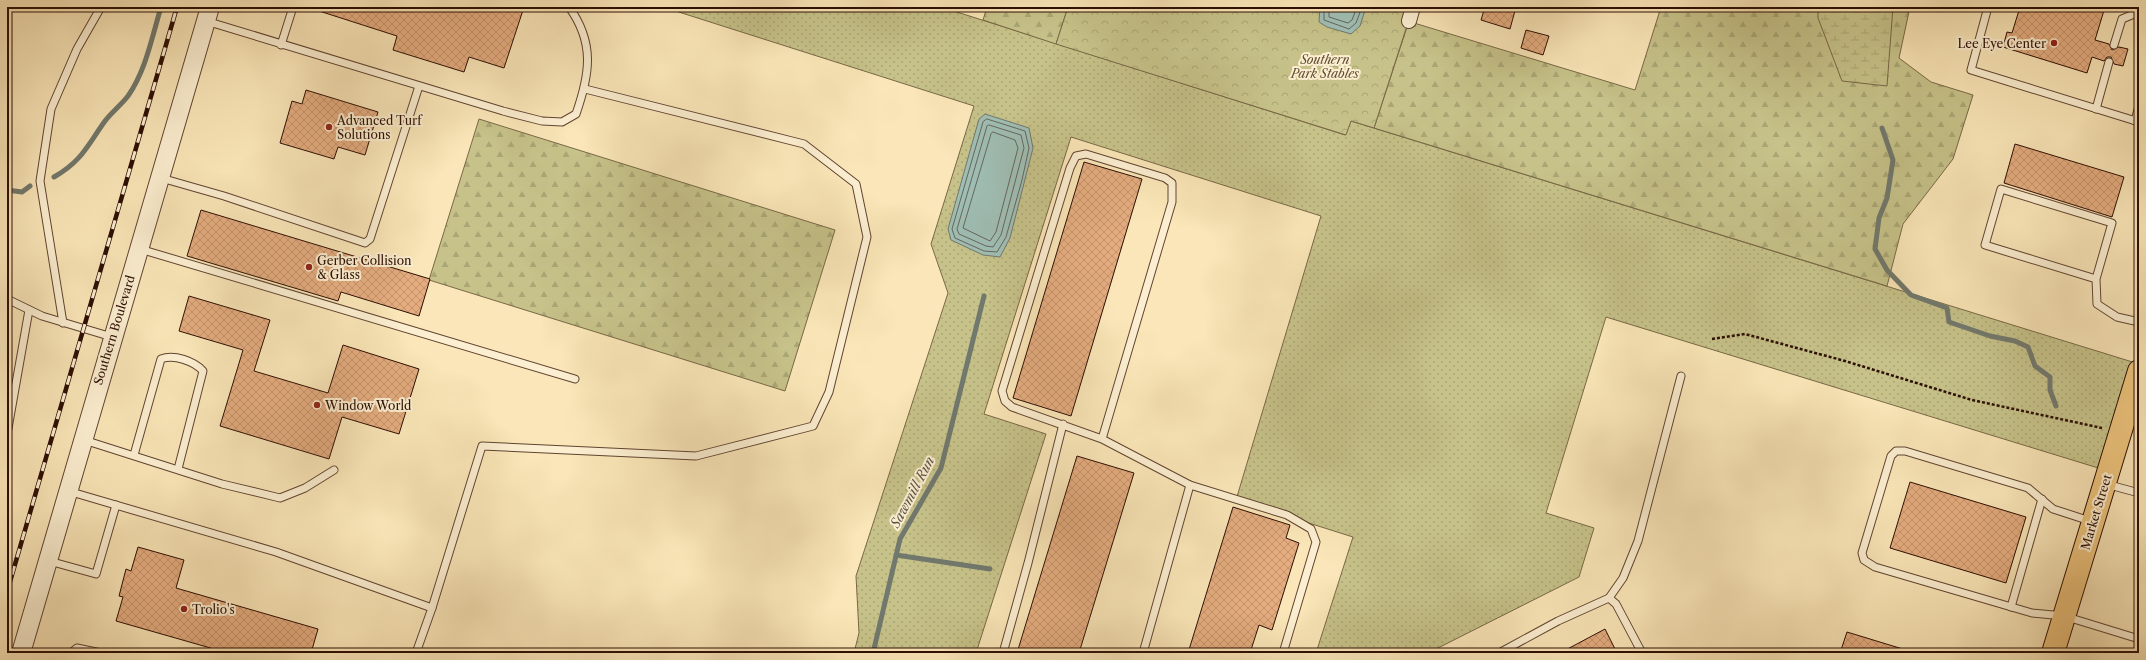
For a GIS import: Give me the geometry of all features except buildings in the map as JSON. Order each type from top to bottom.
[{"type":"main road","name":"Market Street","points":[[2053,653],[2139,371]]},
{"type":"street","points":[[1409,21],[1413,7]]},
{"type":"street","name":"Southern Boulevard","points":[[21,653],[82,439],[208,14]]},
{"type":"lane","points":[[63,323],[40,182],[52,110],[77,49],[101,7]]},
{"type":"lane","points":[[281,45],[293,7]]},
{"type":"lane","points":[[208,14],[281,45],[536,120],[562,122],[576,114],[585,89],[589,65],[585,41],[569,7]]},
{"type":"lane","points":[[1988,7],[1971,70],[2137,121],[2139,106]]},
{"type":"lane","points":[[2114,45],[2122,19],[2134,14],[2139,16]]},
{"type":"lane","points":[[2096,109],[2109,62]]},
{"type":"lane","points":[[160,178],[224,196],[365,243],[370,239],[418,86]]},
{"type":"lane","points":[[416,653],[432,608],[482,446],[696,456],[813,426],[829,392],[867,237],[856,184],[804,144],[585,89]]},
{"type":"lane","points":[[1102,439],[1172,202],[1172,183],[1165,178],[1086,154],[1076,156],[1070,168],[1002,391],[1004,400],[1012,406],[1102,439],[1190,486],[1287,515],[1311,529],[1316,542],[1283,653]]},
{"type":"lane","points":[[2096,279],[1985,245],[2001,190],[2112,224],[2096,279],[2097,304],[2117,317],[2139,322]]},
{"type":"lane","points":[[139,248],[575,379]]},
{"type":"lane","points":[[7,299],[29,310],[63,323],[112,337]]},
{"type":"lane","points":[[7,434],[29,310]]},
{"type":"lane","points":[[134,455],[162,359],[169,356],[197,364],[203,371],[178,469]]},
{"type":"lane","points":[[1499,653],[1558,621],[1609,598],[1623,578],[1638,541],[1682,376]]},
{"type":"lane","points":[[1003,653],[1028,563],[1063,424]]},
{"type":"lane","points":[[82,439],[222,484],[280,498],[305,488],[334,470]]},
{"type":"lane","points":[[2093,521],[2053,509],[2028,488],[1905,451],[1896,451],[1891,456],[1862,553],[1864,560],[1874,566],[2032,613],[2064,616],[2139,639]]},
{"type":"lane","points":[[2104,483],[2139,493]]},
{"type":"lane","points":[[1143,653],[1190,486]]},
{"type":"lane","points":[[67,491],[276,552],[432,608]]},
{"type":"lane","points":[[2011,607],[2042,499]]},
{"type":"lane","points":[[47,561],[96,574],[116,506]]},
{"type":"lane","points":[[1609,598],[1616,604],[1642,653]]},
{"type":"lane","points":[[70,653],[77,648],[101,653]]},
{"type":"path","points":[[1712,339],[1745,334],[1845,361],[1972,400],[2120,432]]},
{"type":"green space","points":[[663,7],[941,7],[1345,135],[1351,121],[2139,364],[2108,471],[1606,317],[1546,513],[1594,528],[1579,577],[1428,653],[1316,653],[1353,537],[1236,500],[1321,216],[1071,137],[984,414],[1046,434],[976,653],[854,653],[859,633],[856,576],[948,293],[931,244],[974,106]]},
{"type":"green space","points":[[987,7],[1068,7],[1056,44],[983,20]]},
{"type":"green space","name":"Southern Park Stables","points":[[1068,7],[1413,7],[1374,128],[1351,121],[1346,135],[1056,44]]},
{"type":"green space","points":[[1661,7],[1910,7],[1899,58],[1931,82],[1973,95],[1953,159],[1903,224],[1887,286],[1374,128],[1407,27],[1414,23],[1635,90]]},
{"type":"green space","points":[[1818,7],[1893,7],[1887,86],[1842,81],[1818,18]]},
{"type":"green space","points":[[479,119],[835,230],[785,391],[429,280]]},
{"type":"water","points":[[1320,7],[1366,7],[1360,26],[1351,34],[1327,27],[1319,22]]},
{"type":"water","points":[[985,114],[1029,128],[1033,148],[1010,238],[1000,257],[983,255],[951,240],[948,229],[979,119]]},
{"type":"waterway","points":[[54,177],[78,159],[105,121],[128,96],[144,64],[161,7]]},
{"type":"waterway","points":[[1882,128],[1893,160],[1887,198],[1879,218],[1875,249],[1887,270],[1911,295],[1947,308],[1949,322],[1990,336],[2015,341],[2028,347],[2035,366],[2050,377],[2050,390],[2056,406]]},
{"type":"waterway","points":[[7,190],[22,192],[30,186]]},
{"type":"waterway","name":"Sawmill Run","points":[[873,653],[900,539],[941,468],[984,296]]},
{"type":"waterway","points":[[896,555],[990,569]]},
{"type":"railway","points":[[7,592],[177,7]]},
{"type":"place","name":"Lee Eye Center","points":[[2054,43]]},
{"type":"place","name":"Advanced Turf Solutions","points":[[329,127]]},
{"type":"place","name":"Gerber Collision & Glass","points":[[309,267]]},
{"type":"place","name":"Window World","points":[[317,405]]},
{"type":"place","name":"Trolio's","points":[[184,609]]}]
